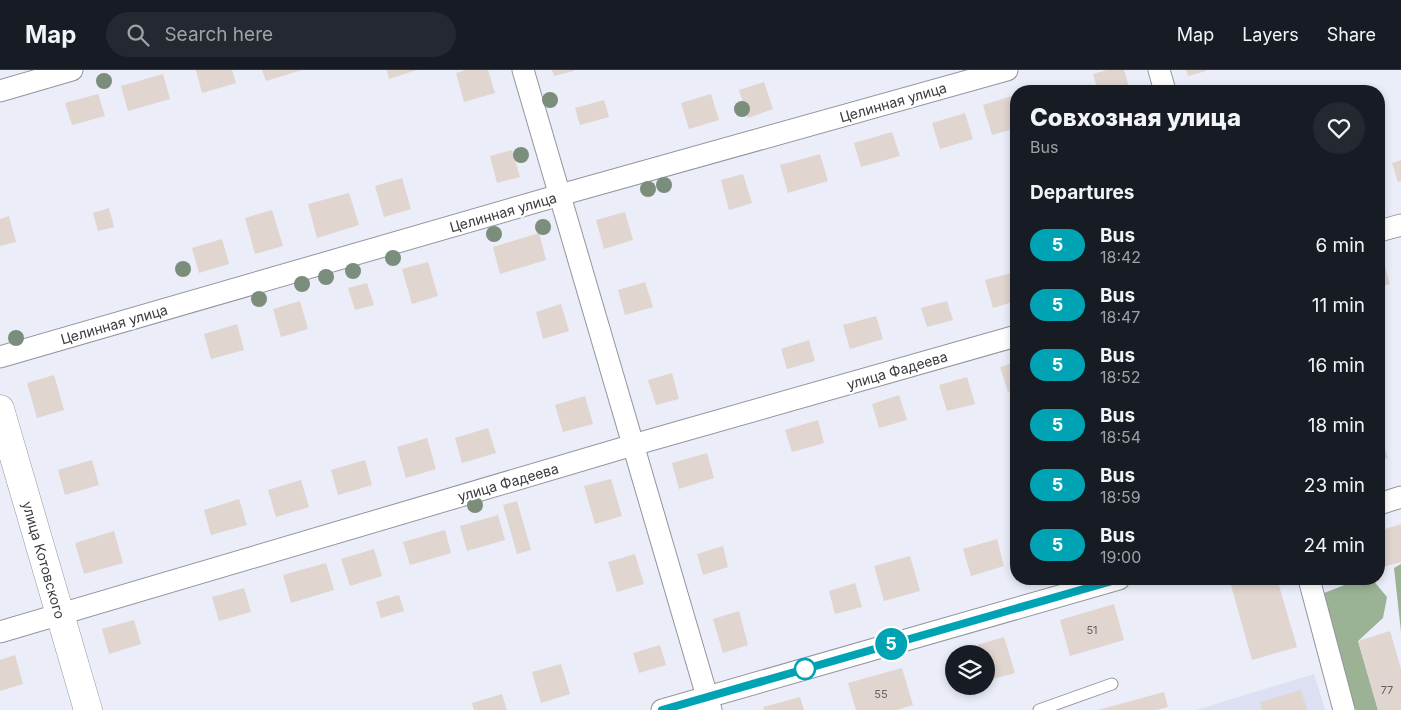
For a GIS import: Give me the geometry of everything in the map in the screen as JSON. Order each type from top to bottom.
[{"type":"street","points":[[0,91],[72,70]]},
{"type":"street","points":[[523,70],[709,704]]},
{"type":"street","name":"Целинная улица","points":[[0,357],[1007,70]]},
{"type":"street","points":[[1158,70],[1163,85]]},
{"type":"street","points":[[1385,229],[1401,225]]},
{"type":"street","name":"улица Фадеева","points":[[0,632],[633,445],[1010,338]]},
{"type":"street","name":"улица Котовского","points":[[0,409],[88,710]]},
{"type":"street","points":[[1385,502],[1401,497]]},
{"type":"street","points":[[662,710],[709,704],[1099,585]]},
{"type":"street","points":[[1311,585],[1344,710]]},
{"type":"lane","points":[[1039,710],[1112,684]]},
{"type":"shaded area","points":[[1314,674],[1325,710],[1196,710]]},
{"type":"green space","points":[[1401,564],[1401,632],[1394,568]]},
{"type":"green space","points":[[1345,585],[1377,585],[1387,597],[1383,618],[1358,641],[1378,710],[1356,710],[1339,680],[1322,630],[1324,593]]},
{"type":"building","points":[[196,70],[232,70],[236,83],[202,93]]},
{"type":"building","points":[[262,70],[302,70],[266,81]]},
{"type":"building","points":[[387,70],[417,70],[389,79]]},
{"type":"building","points":[[466,70],[488,70],[495,93],[464,102],[456,73]]},
{"type":"building","points":[[552,70],[574,70],[574,71],[554,76]]},
{"type":"building","points":[[1107,70],[1124,70],[1128,85],[1096,85],[1093,74]]},
{"type":"building","points":[[1186,70],[1206,70],[1206,71],[1188,76]]},
{"type":"building","points":[[163,74],[170,99],[128,111],[121,86]]},
{"type":"building","points":[[764,82],[773,109],[748,118],[739,90]]},
{"type":"building","points":[[98,94],[105,116],[72,125],[65,103]]},
{"type":"building","points":[[711,94],[719,120],[689,129],[681,103]]},
{"type":"building","points":[[1010,97],[1010,130],[992,135],[983,105]]},
{"type":"building","points":[[604,100],[609,117],[580,125],[575,108]]},
{"type":"building","points":[[965,113],[973,139],[940,149],[932,123]]},
{"type":"building","points":[[892,132],[900,156],[861,167],[854,143]]},
{"type":"building","points":[[512,150],[520,177],[497,183],[490,156]]},
{"type":"building","points":[[820,154],[828,181],[788,193],[780,165]]},
{"type":"building","points":[[1401,160],[1401,181],[1398,182],[1392,163]]},
{"type":"building","points":[[743,174],[752,203],[729,210],[721,180]]},
{"type":"building","points":[[402,178],[411,209],[384,217],[375,186]]},
{"type":"building","points":[[349,193],[359,225],[317,238],[308,204]]},
{"type":"building","points":[[109,208],[114,227],[98,231],[93,213]]},
{"type":"building","points":[[272,210],[283,246],[255,254],[245,218]]},
{"type":"building","points":[[625,212],[633,240],[604,249],[596,220]]},
{"type":"building","points":[[9,216],[16,242],[0,246],[0,219]]},
{"type":"building","points":[[539,233],[546,260],[500,274],[493,247]]},
{"type":"building","points":[[222,239],[229,264],[199,273],[192,248]]},
{"type":"building","points":[[428,262],[438,296],[412,304],[402,269]]},
{"type":"building","points":[[1385,267],[1390,284],[1385,285]]},
{"type":"building","points":[[1010,273],[1010,303],[993,308],[985,280]]},
{"type":"building","points":[[645,282],[653,307],[625,315],[618,290]]},
{"type":"building","points":[[367,283],[374,305],[355,310],[348,288]]},
{"type":"building","points":[[300,301],[308,329],[281,337],[273,309]]},
{"type":"building","points":[[947,301],[953,320],[927,327],[921,308]]},
{"type":"building","points":[[561,304],[569,331],[543,339],[536,312]]},
{"type":"building","points":[[876,316],[883,339],[850,349],[843,325]]},
{"type":"building","points":[[237,324],[244,350],[211,359],[204,334]]},
{"type":"building","points":[[809,340],[815,361],[787,369],[781,349]]},
{"type":"building","points":[[1010,364],[1010,391],[1008,392],[1000,367]]},
{"type":"building","points":[[672,373],[679,399],[656,405],[648,380]]},
{"type":"building","points":[[54,375],[64,410],[37,418],[27,383]]},
{"type":"building","points":[[967,377],[975,404],[947,411],[939,385]]},
{"type":"building","points":[[899,395],[907,420],[879,428],[872,404]]},
{"type":"building","points":[[585,396],[593,424],[563,432],[555,405]]},
{"type":"building","points":[[818,420],[824,443],[792,452],[785,430]]},
{"type":"building","points":[[488,428],[496,453],[462,463],[455,438]]},
{"type":"building","points":[[427,438],[436,469],[406,478],[397,447]]},
{"type":"building","points":[[1385,448],[1388,458],[1385,459]]},
{"type":"building","points":[[707,453],[714,478],[679,489],[672,463]]},
{"type":"building","points":[[92,460],[99,485],[65,495],[58,470]]},
{"type":"building","points":[[365,460],[372,485],[338,495],[331,470]]},
{"type":"building","points":[[611,479],[622,516],[595,524],[584,486]]},
{"type":"building","points":[[301,480],[309,507],[276,517],[268,490]]},
{"type":"building","points":[[239,499],[247,525],[211,535],[204,510]]},
{"type":"building","points":[[517,501],[531,550],[517,554],[503,505]]},
{"type":"building","points":[[498,515],[505,540],[467,551],[460,526]]},
{"type":"building","points":[[1401,524],[1401,562],[1385,566],[1385,529]]},
{"type":"building","points":[[445,530],[451,553],[410,565],[403,542]]},
{"type":"building","points":[[114,531],[123,563],[84,574],[75,543]]},
{"type":"building","points":[[997,539],[1004,566],[971,576],[963,549]]},
{"type":"building","points":[[723,546],[728,567],[703,575],[697,554]]},
{"type":"building","points":[[374,549],[382,576],[350,586],[341,559]]},
{"type":"building","points":[[635,554],[644,584],[617,592],[608,562]]},
{"type":"building","points":[[910,556],[920,591],[884,601],[874,566]]},
{"type":"building","points":[[326,563],[334,590],[291,603],[283,575]]},
{"type":"building","points":[[855,583],[862,607],[835,614],[829,591]]},
{"type":"building","points":[[1231,585],[1279,585],[1297,647],[1252,660]]},
{"type":"building","points":[[244,588],[251,612],[219,621],[212,597]]},
{"type":"building","points":[[399,595],[404,611],[381,618],[376,602]]},
{"type":"building","points":[[1114,604],[1124,640],[1070,656],[1060,620]]},
{"type":"building","points":[[739,611],[748,645],[723,653],[713,619]]},
{"type":"building","points":[[134,620],[141,644],[109,654],[102,629]]},
{"type":"building","points":[[1390,631],[1401,669],[1401,710],[1378,710],[1358,641]]},
{"type":"building","points":[[1004,637],[1015,673],[995,679],[995,645],[977,645]]},
{"type":"building","points":[[660,645],[666,665],[639,673],[633,653]]},
{"type":"building","points":[[15,655],[23,684],[0,691],[0,660]]},
{"type":"building","points":[[561,664],[570,694],[541,703],[532,672]]},
{"type":"building","points":[[902,668],[913,705],[897,710],[856,710],[848,683]]},
{"type":"building","points":[[1301,690],[1307,710],[1262,710],[1260,702]]},
{"type":"building","points":[[1164,692],[1168,707],[1157,710],[1098,710]]},
{"type":"building","points":[[502,694],[507,710],[474,710],[472,703]]},
{"type":"building","points":[[800,697],[804,710],[764,710],[763,707]]},
{"type":"bus line","name":"5","points":[[662,710],[1098,585]]}]
